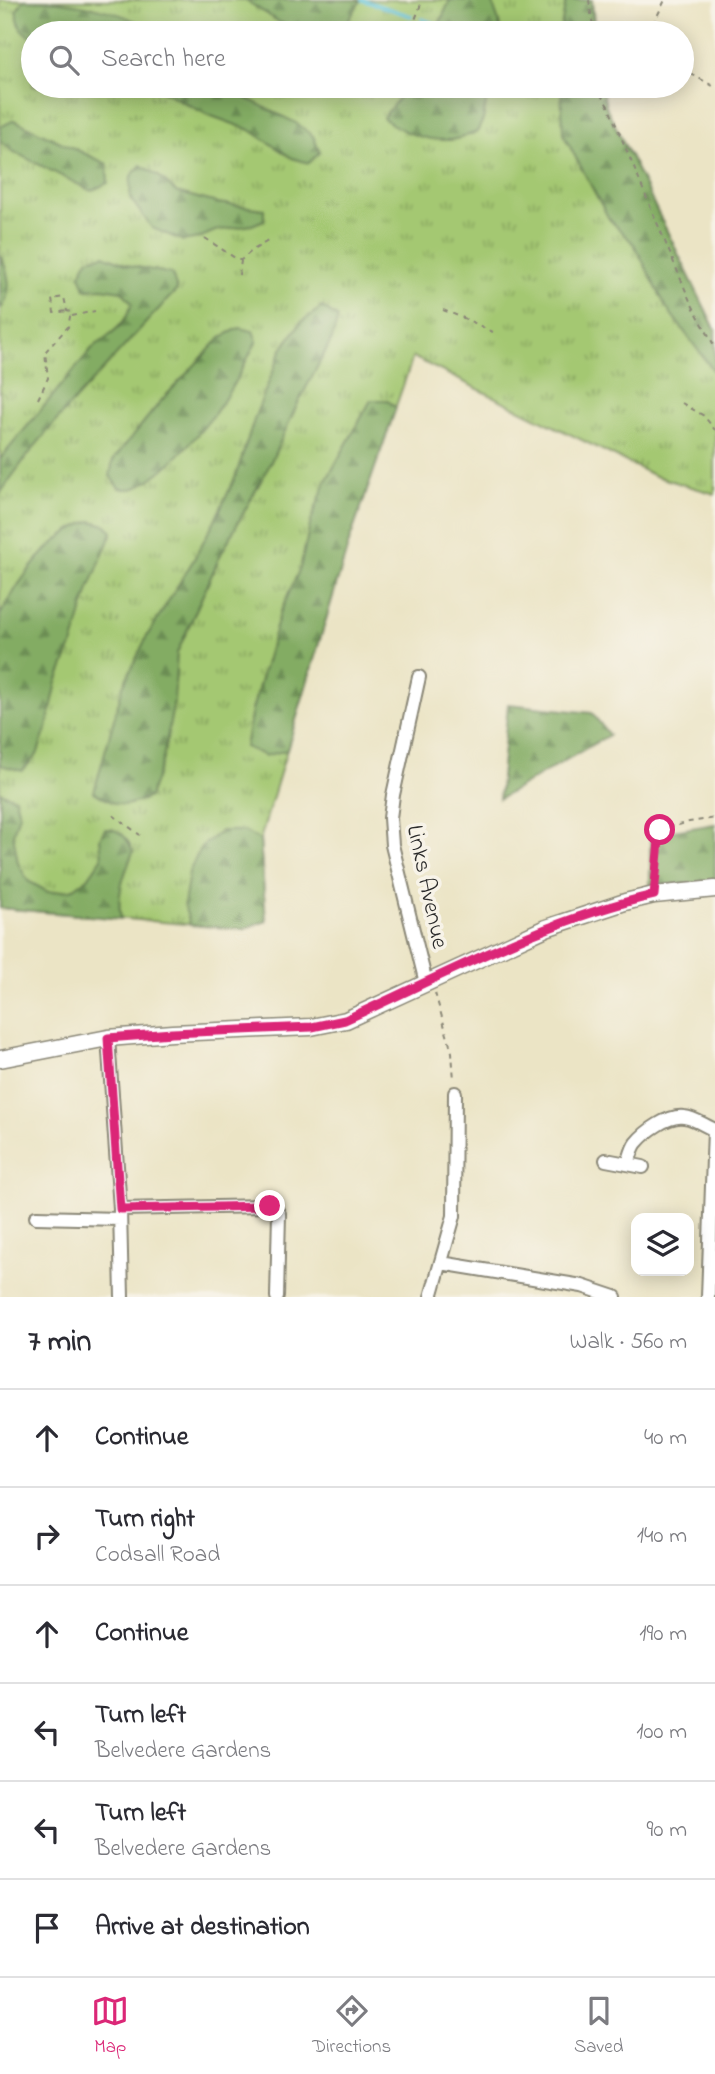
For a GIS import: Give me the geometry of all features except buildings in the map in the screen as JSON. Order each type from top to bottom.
[{"type":"street","name":"Links Avenue","points":[[419,677],[390,818],[392,845],[426,983]]},
{"type":"street","points":[[0,1059],[108,1038],[312,1027],[345,1020],[546,928],[654,895],[715,889]]},
{"type":"street","points":[[108,1038],[120,1214],[122,1297]]},
{"type":"street","points":[[431,1297],[454,1216],[456,1093]]},
{"type":"street","points":[[628,1164],[635,1144],[662,1121],[681,1116],[715,1130],[708,1297]]},
{"type":"street","points":[[606,1160],[643,1167]]},
{"type":"street","points":[[36,1217],[270,1206],[279,1214],[277,1297]]},
{"type":"street","points":[[441,1263],[582,1286],[615,1297]]},
{"type":"path","points":[[589,0],[592,21]]},
{"type":"path","points":[[655,21],[665,0]]},
{"type":"path","points":[[415,21],[421,5]]},
{"type":"path","points":[[694,76],[715,87]]},
{"type":"path","points":[[603,98],[690,301],[715,347]]},
{"type":"path","points":[[205,238],[233,258],[241,260]]},
{"type":"path","points":[[239,275],[241,260],[271,239]]},
{"type":"path","points":[[38,399],[48,379],[45,352],[68,327],[71,312],[67,311],[64,297],[52,299],[54,313],[67,311]]},
{"type":"path","points":[[443,310],[493,332]]},
{"type":"path","points":[[70,317],[95,311]]},
{"type":"path","points":[[682,403],[704,416],[715,430]]},
{"type":"path","points":[[113,815],[140,835]]},
{"type":"path","points":[[654,895],[660,830],[715,818]]},
{"type":"path","points":[[426,983],[434,988],[452,1052],[456,1093]]},
{"type":"green space","points":[[0,0],[592,0],[594,21],[21,21],[21,98],[604,98],[606,107],[715,329],[715,494],[655,476],[413,357],[350,539],[260,840],[266,921],[243,929],[0,908]]},
{"type":"green space","points":[[24,0],[55,2],[92,7],[135,21],[21,21],[21,30],[16,11]]},
{"type":"green space","points":[[245,0],[361,0],[348,21],[278,21]]},
{"type":"green space","points":[[450,0],[493,0],[498,21],[440,21]]},
{"type":"green space","points":[[566,0],[591,0],[593,21],[562,21]]},
{"type":"green space","points":[[176,98],[246,98],[298,124],[313,136],[320,152],[309,163],[292,158],[250,130],[206,114]]},
{"type":"green space","points":[[399,98],[487,98],[483,120],[477,132],[464,137],[432,139],[406,132],[383,118]]},
{"type":"green space","points":[[562,98],[604,98],[606,107],[715,329],[715,373],[666,307],[634,244],[609,219],[563,134]]},
{"type":"green space","points":[[14,120],[107,164],[108,183],[91,191],[14,152],[0,141],[0,127]]},
{"type":"green space","points":[[141,165],[160,177],[176,192],[217,203],[264,209],[264,220],[183,241],[152,228],[130,198],[131,176]]},
{"type":"green space","points":[[0,254],[6,268],[9,289],[0,310]]},
{"type":"green space","points":[[104,255],[128,265],[172,274],[177,290],[53,425],[25,458],[0,494],[0,459],[94,346],[118,328],[129,311],[132,303],[122,291],[85,289],[80,274],[88,259]]},
{"type":"green space","points":[[322,307],[338,318],[332,339],[269,466],[221,554],[177,653],[174,701],[163,759],[149,797],[127,805],[109,801],[94,792],[123,686],[147,636],[194,559],[235,478],[281,351],[301,322]]},
{"type":"green space","points":[[239,328],[253,331],[257,341],[212,417],[187,446],[156,475],[135,488],[119,488],[110,476],[113,460],[161,401],[221,337]]},
{"type":"green space","points":[[371,400],[387,400],[396,408],[350,539],[287,750],[265,756],[245,747],[252,710],[280,613],[300,568],[311,521],[326,481]]},
{"type":"green space","points":[[91,521],[106,525],[112,532],[57,682],[47,727],[37,755],[22,771],[0,765],[0,615],[27,573],[49,547],[76,527]]},
{"type":"green space","points":[[508,704],[592,713],[609,735],[499,799]]},
{"type":"green space","points":[[0,792],[15,798],[19,814],[13,834],[18,863],[28,881],[48,892],[71,890],[88,878],[102,858],[100,838],[105,829],[115,830],[123,835],[133,852],[120,893],[121,919],[0,908]]},
{"type":"green space","points":[[715,824],[715,882],[650,885],[650,835]]},
{"type":"green space","points":[[221,831],[244,831],[260,840],[266,921],[243,929],[190,925],[184,905],[189,872],[201,847]]},
{"type":"waterway","points":[[362,0],[411,16]]},
{"type":"waterway","points":[[422,19],[427,21]]},
{"type":"route","points":[[270,1206],[120,1209],[108,1038],[312,1027],[345,1020],[546,928],[654,895],[660,830]]}]
